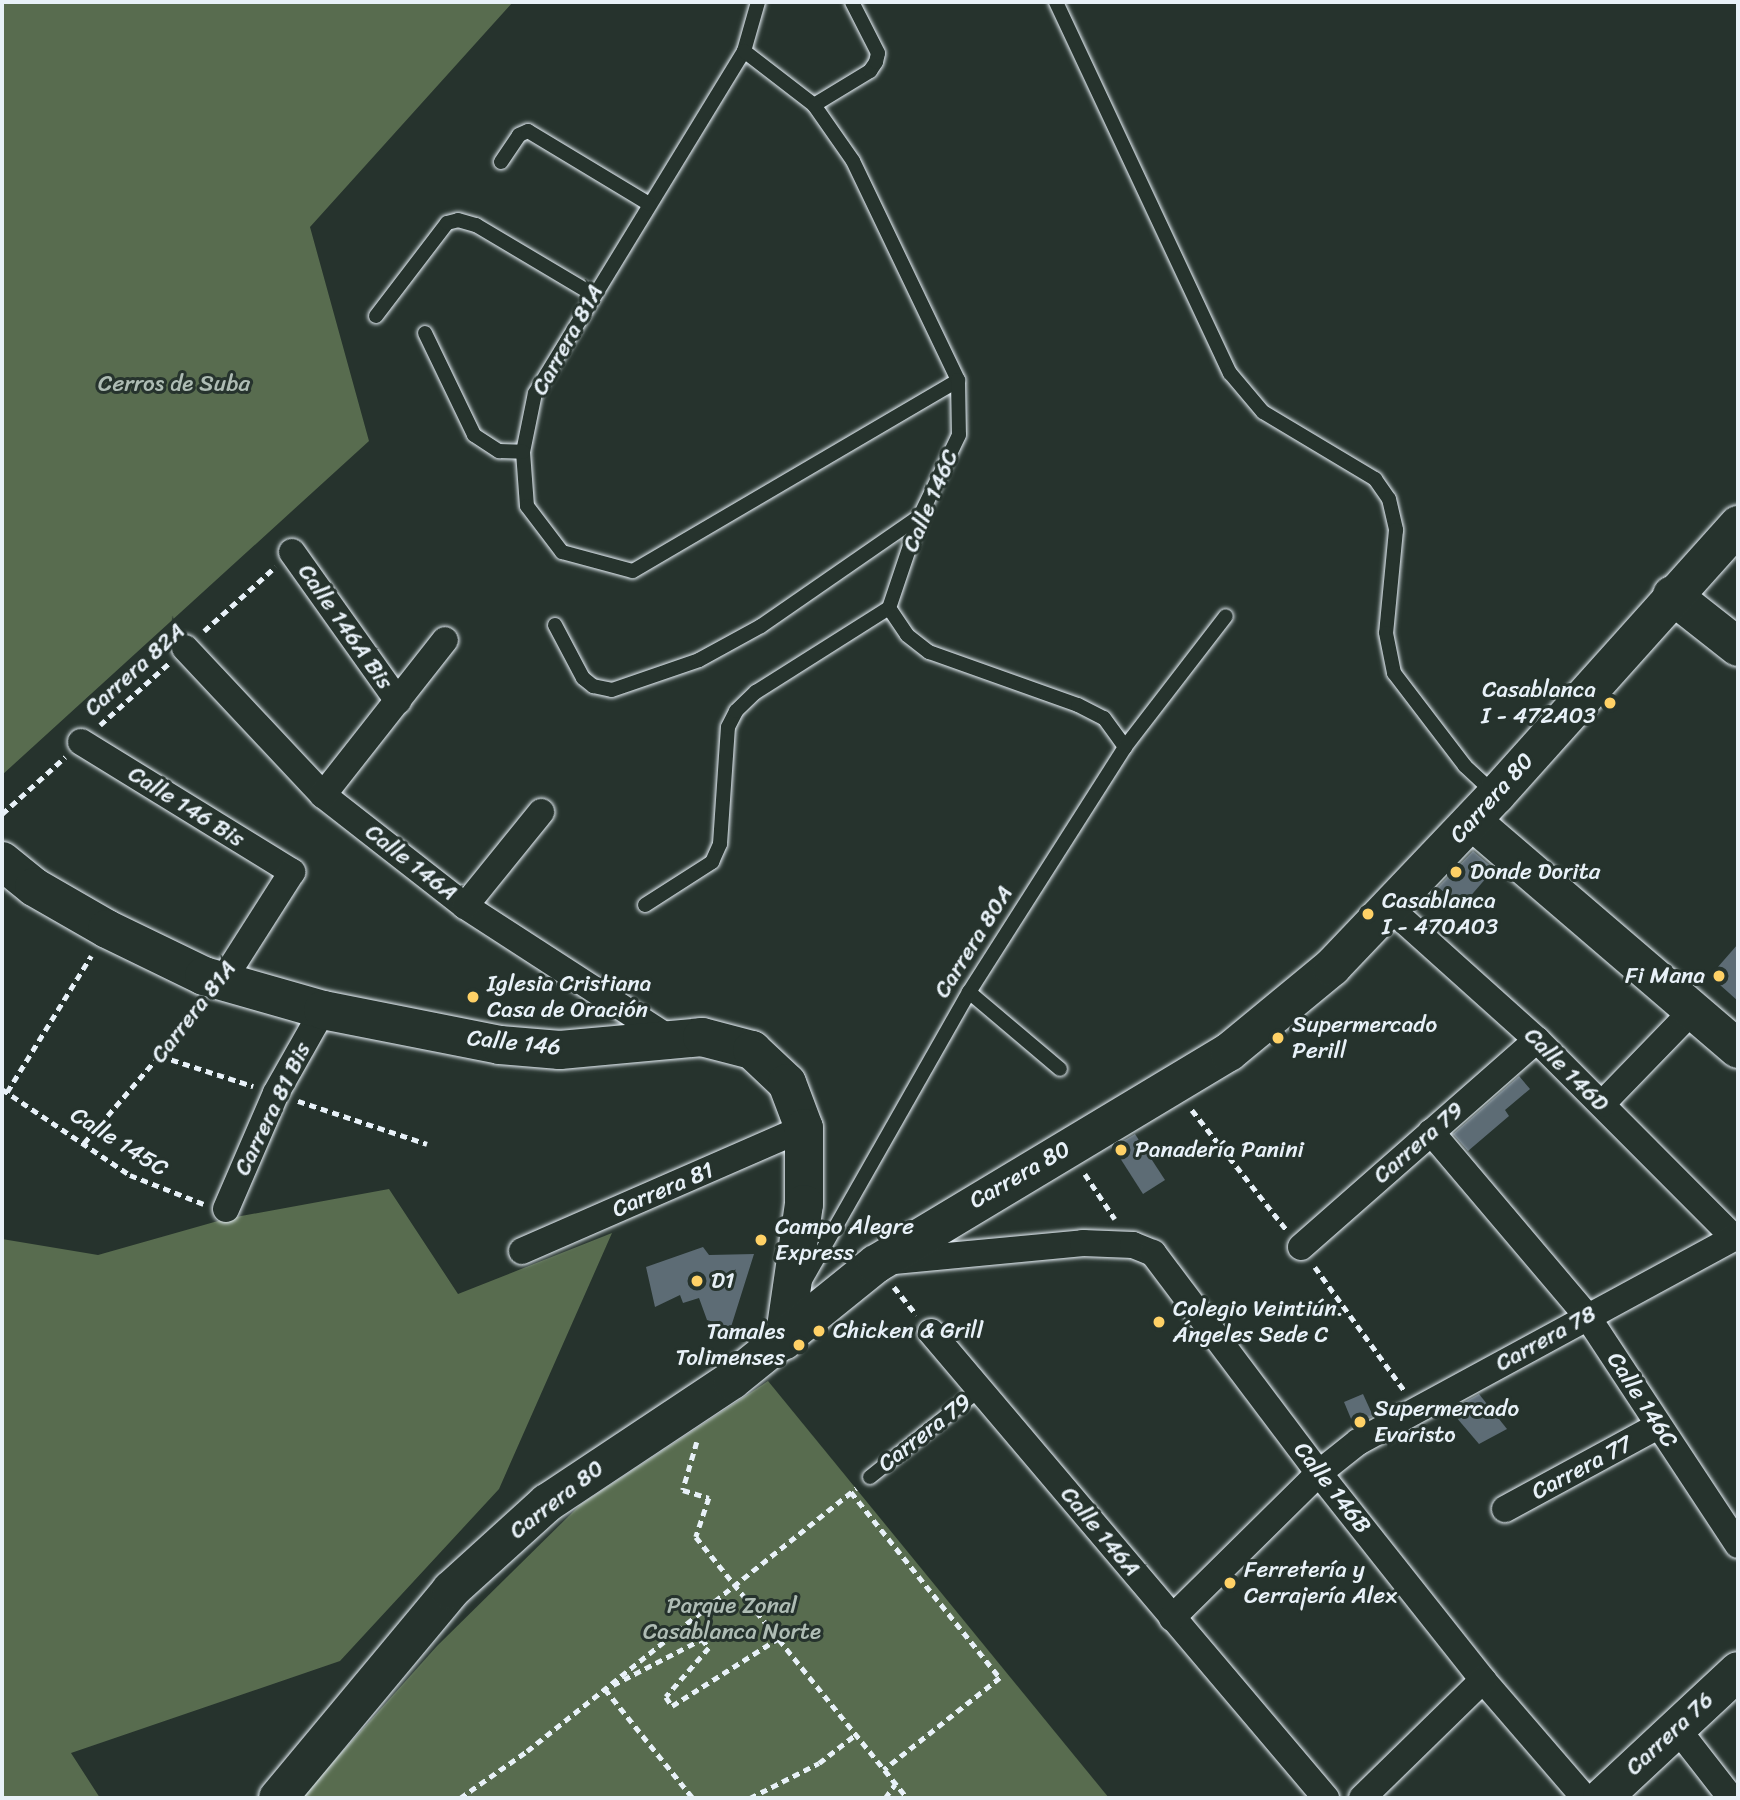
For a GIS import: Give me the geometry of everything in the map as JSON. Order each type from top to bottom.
[{"type":"street","name":"Carrera 80","points":[[278,1798],[460,1581],[547,1503],[710,1395],[786,1325],[876,1264],[1067,1148],[1176,1088],[1276,1015],[1391,909],[1738,525]]},
{"type":"street","name":"Calle 146A Bis","points":[[292,552],[398,701]]},
{"type":"street","points":[[1672,595],[1738,647]]},
{"type":"street","points":[[323,795],[445,640]]},
{"type":"street","name":"Calle 146A","points":[[186,648],[323,795],[466,906],[669,1038]]},
{"type":"street","name":"Calle 146 Bis","points":[[81,742],[292,872]]},
{"type":"street","points":[[1484,808],[1738,1049]]},
{"type":"street","points":[[466,906],[541,812]]},
{"type":"street","name":"Calle 146","points":[[2,861],[34,887],[107,929],[222,982],[323,1010],[500,1045],[560,1050],[702,1037],[752,1050],[787,1083],[804,1128],[804,1204],[786,1325]]},
{"type":"street","name":"Carrera 81A","points":[[222,982],[292,872]]},
{"type":"street","name":"Calle 146D","points":[[1391,909],[1537,1040],[1736,1237]]},
{"type":"street","points":[[1602,1104],[1694,1009]]},
{"type":"street","name":"Carrera 81 Bis","points":[[226,1209],[276,1093],[323,1010]]},
{"type":"street","name":"Carrera 79","points":[[1301,1247],[1537,1040]]},
{"type":"street","name":"Carrera 81","points":[[522,1251],[804,1128]]},
{"type":"street","name":"Calle 146C","points":[[1431,1132],[1587,1316],[1738,1545]]},
{"type":"street","name":"Carrera 78","points":[[1172,1618],[1320,1473],[1358,1443],[1736,1237]]},
{"type":"street","points":[[876,1264],[966,1251],[1083,1243],[1133,1245]]},
{"type":"street","name":"Calle 146B","points":[[1133,1245],[1153,1253],[1171,1271],[1320,1473],[1483,1680],[1585,1798]]},
{"type":"street","name":"Calle 146A","points":[[931,1332],[1326,1798]]},
{"type":"street","name":"Carrera 77","points":[[1505,1509],[1658,1426]]},
{"type":"street","name":"Carrera 76","points":[[1602,1798],[1675,1726],[1738,1671]]},
{"type":"street","points":[[1362,1798],[1483,1680]]},
{"type":"street","points":[[1675,1726],[1731,1798]]},
{"type":"lane","name":"Carrera 81A","points":[[758,2],[744,51],[592,295],[535,393],[523,452],[527,506],[562,552],[633,571],[958,380]]},
{"type":"lane","points":[[814,106],[870,71],[876,62],[878,53],[852,2]]},
{"type":"lane","points":[[1056,2],[1230,373],[1263,412],[1375,479],[1389,499],[1396,530],[1386,633],[1394,673],[1465,766],[1484,808]]},
{"type":"lane","name":"Calle 146C","points":[[744,51],[814,106],[853,161],[958,380],[959,435],[920,516],[889,608]]},
{"type":"lane","points":[[501,162],[519,135],[528,131],[649,204]]},
{"type":"lane","points":[[376,316],[447,223],[458,220],[476,225],[592,295]]},
{"type":"lane","points":[[425,333],[474,435],[499,451],[523,452]]},
{"type":"lane","points":[[555,625],[583,678],[593,686],[612,690],[699,660],[720,649],[920,516]]},
{"type":"lane","points":[[645,905],[712,862],[720,844],[727,727],[736,710],[756,692],[889,608],[907,635],[929,652],[1078,705],[1104,718],[1125,747]]},
{"type":"lane","name":"Carrera 80A","points":[[786,1325],[969,992],[1125,747],[1226,616]]},
{"type":"lane","points":[[969,992],[1060,1069]]},
{"type":"lane","name":"Carrera 79","points":[[870,1477],[979,1390]]},
{"type":"path","name":"Carrera 82A","points":[[2,814],[292,552]]},
{"type":"path","points":[[4,1091],[107,929]]},
{"type":"path","name":"Carrera 81A","points":[[84,1143],[222,982]]},
{"type":"path","points":[[1176,1088],[1235,1169],[1301,1247],[1419,1410]]},
{"type":"path","name":"Calle 145C","points":[[4,1091],[130,1175],[173,1195],[226,1209]]},
{"type":"path","points":[[1067,1148],[1133,1245]]},
{"type":"path","points":[[876,1264],[931,1332]]},
{"type":"path","points":[[710,1395],[683,1490],[709,1498],[696,1537],[907,1798]]},
{"type":"path","points":[[460,1798],[603,1691],[870,1477]]},
{"type":"path","points":[[851,1492],[1000,1678],[884,1770]]},
{"type":"path","points":[[603,1691],[702,1639],[709,1648],[666,1697],[672,1706],[777,1639]]},
{"type":"path","points":[[603,1691],[693,1798]]},
{"type":"path","points":[[750,1798],[818,1763],[855,1735]]},
{"type":"path","points":[[885,1798],[895,1784]]},
{"type":"green space","name":"Cerros de Suba","points":[[2,2],[513,2],[310,227],[369,441],[2,775]]},
{"type":"green space","points":[[389,1189],[458,1294],[612,1233],[499,1489],[340,1661],[71,1753],[100,1798],[2,1798],[2,1239],[98,1255],[225,1219]]},
{"type":"green space","name":"Parque Zonal Casablanca Norte","points":[[768,1381],[1109,1798],[301,1798],[437,1646],[580,1505]]},
{"type":"building","points":[[1473,851],[1494,869],[1461,907],[1438,887]]},
{"type":"building","points":[[1738,944],[1738,1001],[1710,976]]},
{"type":"building","points":[[1519,1076],[1530,1089],[1505,1110],[1509,1116],[1468,1151],[1453,1134]]},
{"type":"building","points":[[1135,1134],[1165,1180],[1143,1194],[1113,1147]]},
{"type":"building","name":"D1","points":[[703,1247],[709,1255],[754,1254],[731,1327],[707,1320],[699,1298],[683,1303],[680,1295],[655,1307],[646,1267]]},
{"type":"building","points":[[1363,1394],[1373,1416],[1354,1426],[1344,1402]]},
{"type":"building","points":[[1479,1394],[1507,1429],[1479,1444],[1450,1410]]},
{"type":"place","name":"Casablanca I - 472A03","points":[[1610,703]]},
{"type":"place","name":"Donde Dorita","points":[[1456,872]]},
{"type":"place","name":"Casablanca I - 470A03","points":[[1368,914]]},
{"type":"place","name":"Fi Mana","points":[[1719,976]]},
{"type":"place","name":"Iglesia Cristiana Casa de Oración","points":[[473,997]]},
{"type":"place","name":"Supermercado Perill","points":[[1278,1038]]},
{"type":"place","name":"Panadería Panini","points":[[1121,1150]]},
{"type":"place","name":"Campo Alegre Express","points":[[761,1240]]},
{"type":"place","name":"D1","points":[[697,1281]]},
{"type":"place","name":"Colegio Veintiún. Ángeles Sede C","points":[[1159,1322]]},
{"type":"place","name":"Chicken & Grill","points":[[819,1331]]},
{"type":"place","name":"Tamales Tolimenses","points":[[799,1345]]},
{"type":"place","name":"Supermercado Evaristo","points":[[1360,1422]]},
{"type":"place","name":"Ferretería y Cerrajería Alex","points":[[1230,1583]]}]
